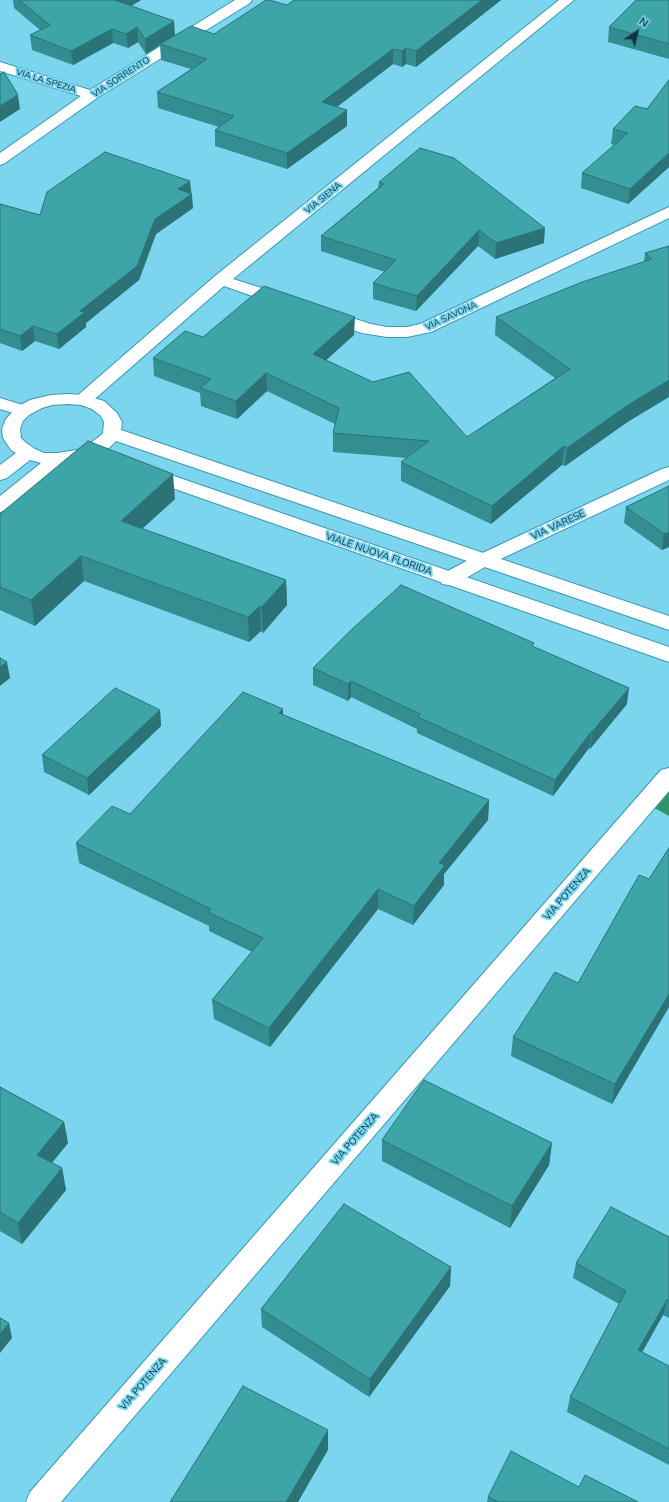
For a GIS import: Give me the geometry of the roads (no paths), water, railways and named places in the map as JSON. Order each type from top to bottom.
[{"type":"street","name":"VIA SORRENTO","points":[[0,160],[92,95],[245,0]]},
{"type":"street","name":"VIA SIENA","points":[[83,400],[221,280],[566,0]]},
{"type":"street","name":"VIA LA SPEZIA","points":[[0,66],[92,95]]},
{"type":"street","name":"VIA SAVONA","points":[[221,280],[376,331],[397,333],[425,328],[669,212]]},
{"type":"street","points":[[51,400],[83,400],[98,405],[108,413],[113,422],[112,432],[107,440],[89,453],[58,459],[42,458],[28,453],[18,446],[12,438],[11,429],[15,420],[23,411],[36,404],[51,400]]},
{"type":"street","points":[[0,403],[23,411]]},
{"type":"street","points":[[112,432],[669,623]]},
{"type":"street","points":[[0,474],[28,453]]},
{"type":"street","name":"VIALE NUOVA FLORIDA","points":[[89,453],[669,654]]},
{"type":"street","points":[[0,506],[58,459]]},
{"type":"street","name":"VIA VARESE","points":[[449,579],[483,560],[669,473]]},
{"type":"street","name":"VIA POTENZA","points":[[41,1502],[669,776]]}]
